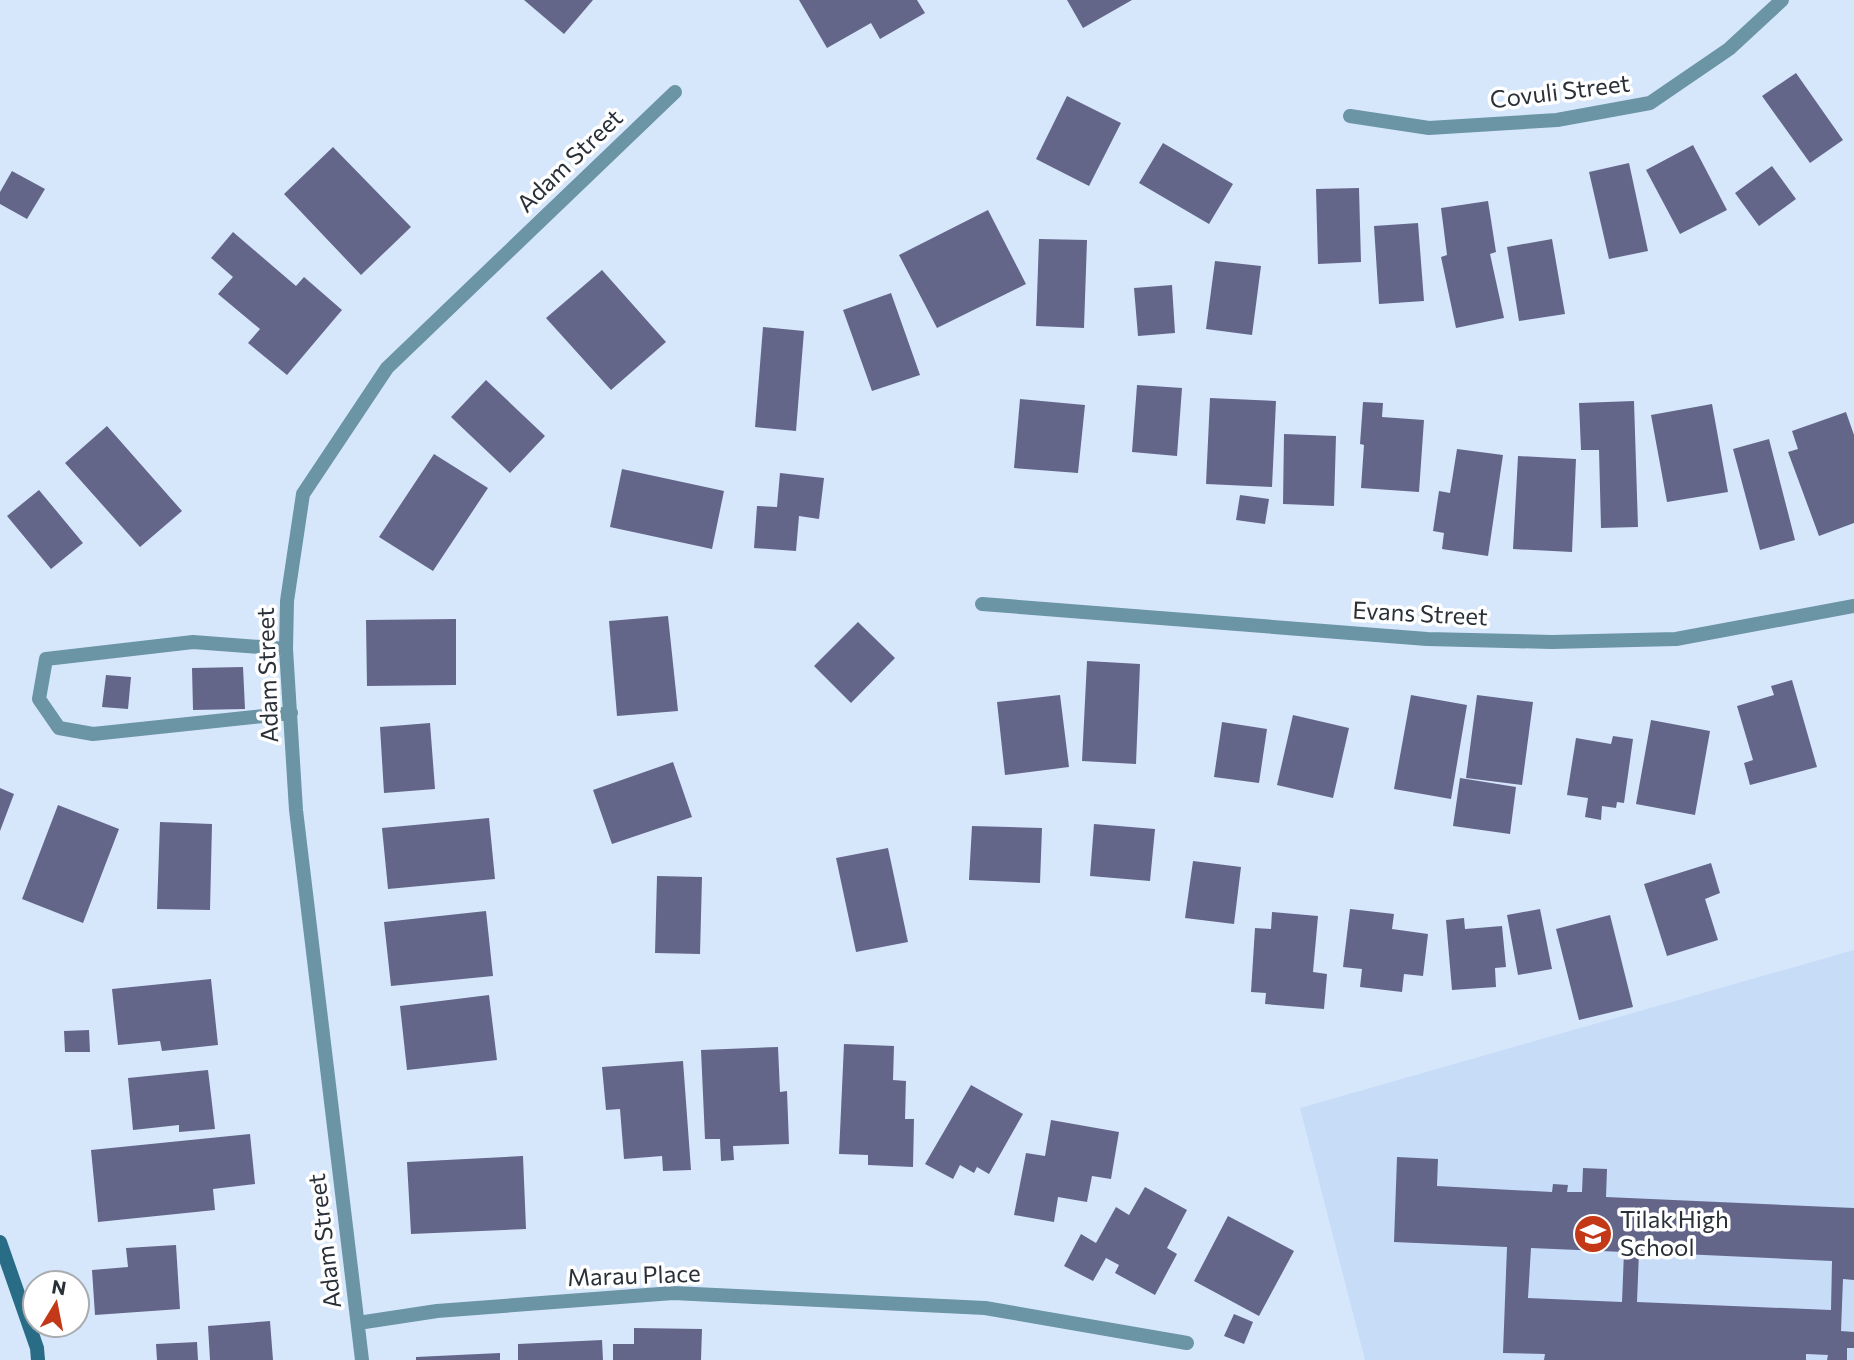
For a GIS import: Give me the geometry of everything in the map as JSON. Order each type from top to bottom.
[{"type":"main road","points":[[0,1242],[37,1348],[38,1360]]},
{"type":"street","name":"Covuli Street","points":[[1350,116],[1429,128],[1557,120],[1650,103],[1729,50],[1782,0]]},
{"type":"street","name":"Adam Street","points":[[362,1360],[296,810],[286,649],[287,601],[303,494],[387,368],[674,92]]},
{"type":"street","name":"Evans Street","points":[[982,604],[1427,639],[1552,642],[1676,639],[1854,606]]},
{"type":"street","points":[[286,649],[193,642],[46,659],[39,699],[60,728],[93,734],[291,713]]},
{"type":"street","name":"Marau Place","points":[[358,1323],[436,1311],[673,1293],[985,1308],[1187,1343]]},
{"type":"shaded area","name":"Tilak High School","points":[[1854,950],[1854,1360],[1365,1360],[1300,1108]]},
{"type":"building","points":[[524,0],[593,0],[564,34]]},
{"type":"building","points":[[799,0],[917,0],[925,13],[880,39],[871,23],[827,48]]},
{"type":"building","points":[[1067,0],[1132,0],[1083,28]]},
{"type":"building","points":[[1796,73],[1843,140],[1810,163],[1762,96]]},
{"type":"building","points":[[1067,96],[1121,123],[1089,186],[1036,159]]},
{"type":"building","points":[[1163,143],[1233,184],[1209,224],[1139,183]]},
{"type":"building","points":[[1693,145],[1727,210],[1680,234],[1646,170]]},
{"type":"building","points":[[333,147],[411,227],[361,275],[284,194]]},
{"type":"building","points":[[1629,163],[1648,251],[1609,259],[1589,172]]},
{"type":"building","points":[[1772,166],[1796,199],[1759,226],[1735,193]]},
{"type":"building","points":[[12,171],[45,189],[27,219],[0,204],[0,192]]},
{"type":"building","points":[[1359,188],[1361,262],[1318,264],[1316,189]]},
{"type":"building","points":[[1488,201],[1496,252],[1490,254],[1504,318],[1456,328],[1441,257],[1447,255],[1441,208]]},
{"type":"building","points":[[988,210],[1026,284],[937,328],[899,255]]},
{"type":"building","points":[[1418,223],[1424,301],[1379,304],[1374,226]]},
{"type":"building","points":[[233,232],[296,286],[304,277],[342,310],[287,375],[248,343],[260,329],[218,294],[233,277],[211,258]]},
{"type":"building","points":[[1039,239],[1087,240],[1084,328],[1036,326]]},
{"type":"building","points":[[1552,239],[1565,314],[1519,321],[1507,247]]},
{"type":"building","points":[[1215,261],[1261,266],[1252,335],[1206,329]]},
{"type":"building","points":[[602,270],[666,342],[611,390],[546,318]]},
{"type":"building","points":[[1172,285],[1175,333],[1138,336],[1134,288]]},
{"type":"building","points":[[891,293],[920,375],[872,391],[843,310]]},
{"type":"building","points":[[763,327],[804,331],[796,431],[755,427]]},
{"type":"building","points":[[486,380],[545,436],[510,473],[451,417]]},
{"type":"building","points":[[1137,385],[1182,388],[1177,456],[1132,452]]},
{"type":"building","points":[[1210,398],[1276,401],[1272,487],[1206,484]]},
{"type":"building","points":[[1020,399],[1085,405],[1078,473],[1014,468]]},
{"type":"building","points":[[1634,401],[1638,527],[1601,528],[1599,450],[1581,450],[1579,403]]},
{"type":"building","points":[[1363,402],[1383,403],[1382,417],[1424,420],[1419,492],[1361,488]]},
{"type":"building","points":[[1712,404],[1728,492],[1667,502],[1651,415]]},
{"type":"building","points":[[1846,412],[1854,435],[1854,523],[1819,536],[1788,452],[1798,449],[1792,431]]},
{"type":"building","points":[[107,426],[182,511],[140,547],[65,463]]},
{"type":"building","points":[[1284,434],[1336,436],[1334,506],[1283,504]]},
{"type":"building","points":[[1769,439],[1795,540],[1760,550],[1733,449]]},
{"type":"building","points":[[1457,449],[1503,455],[1488,556],[1442,549],[1444,533],[1433,531],[1439,491],[1450,493]]},
{"type":"building","points":[[434,454],[488,488],[433,571],[379,537]]},
{"type":"building","points":[[1518,456],[1576,459],[1572,552],[1513,549]]},
{"type":"building","points":[[622,469],[724,491],[712,549],[610,527]]},
{"type":"building","points":[[780,473],[824,478],[819,519],[799,516],[796,551],[754,548],[757,506],[777,507]]},
{"type":"building","points":[[39,490],[83,543],[51,569],[7,516]]},
{"type":"building","points":[[1240,495],[1269,499],[1265,524],[1236,520]]},
{"type":"building","points":[[668,616],[678,711],[617,716],[609,621]]},
{"type":"building","points":[[456,619],[456,685],[367,686],[366,620]]},
{"type":"building","points":[[858,622],[895,658],[851,703],[814,666]]},
{"type":"building","points":[[1087,661],[1140,664],[1136,764],[1082,761]]},
{"type":"building","points":[[243,667],[245,709],[193,710],[192,668]]},
{"type":"building","points":[[106,675],[131,677],[128,709],[102,707]]},
{"type":"building","points":[[1792,680],[1817,767],[1750,785],[1744,763],[1753,760],[1737,706],[1774,695],[1771,686]]},
{"type":"building","points":[[1060,695],[1069,767],[1005,775],[997,702]]},
{"type":"building","points":[[1411,695],[1467,705],[1451,799],[1394,789]]},
{"type":"building","points":[[1477,695],[1533,702],[1522,785],[1466,778]]},
{"type":"building","points":[[1293,715],[1349,728],[1333,798],[1277,785]]},
{"type":"building","points":[[1651,720],[1710,731],[1695,815],[1636,804]]},
{"type":"building","points":[[1222,722],[1267,729],[1259,783],[1214,777]]},
{"type":"building","points":[[430,723],[435,789],[384,793],[380,727]]},
{"type":"building","points":[[1613,736],[1633,739],[1624,803],[1617,802],[1616,808],[1602,806],[1601,820],[1585,817],[1588,798],[1567,795],[1576,738],[1611,744]]},
{"type":"building","points":[[673,762],[692,817],[612,844],[593,790]]},
{"type":"building","points":[[1460,778],[1516,787],[1510,834],[1453,826]]},
{"type":"building","points":[[0,788],[14,794],[0,831]]},
{"type":"building","points":[[58,805],[119,829],[83,923],[22,899]]},
{"type":"building","points":[[489,818],[495,879],[388,889],[382,828]]},
{"type":"building","points":[[160,822],[212,824],[210,910],[157,909]]},
{"type":"building","points":[[1094,824],[1155,829],[1150,881],[1090,876]]},
{"type":"building","points":[[972,826],[1042,828],[1040,883],[969,880]]},
{"type":"building","points":[[888,848],[908,942],[856,952],[836,858]]},
{"type":"building","points":[[1193,861],[1241,867],[1234,924],[1185,918]]},
{"type":"building","points":[[1711,863],[1720,893],[1705,899],[1718,940],[1667,956],[1644,884]]},
{"type":"building","points":[[657,876],[702,877],[700,954],[655,953]]},
{"type":"building","points":[[1350,909],[1394,914],[1392,929],[1428,934],[1423,976],[1404,974],[1402,992],[1360,987],[1362,969],[1343,967]]},
{"type":"building","points":[[1540,909],[1552,969],[1518,975],[1507,915]]},
{"type":"building","points":[[486,911],[493,976],[391,986],[384,922]]},
{"type":"building","points":[[1272,912],[1318,916],[1313,972],[1327,974],[1324,1009],[1265,1004],[1266,993],[1251,992],[1255,928],[1271,929]]},
{"type":"building","points":[[1610,915],[1633,1007],[1579,1020],[1556,929]]},
{"type":"building","points":[[1464,918],[1465,929],[1502,926],[1506,967],[1495,968],[1496,987],[1452,990],[1446,920]]},
{"type":"building","points":[[211,979],[218,1045],[162,1051],[160,1041],[118,1045],[112,989]]},
{"type":"building","points":[[489,995],[497,1060],[407,1070],[400,1006]]},
{"type":"building","points":[[89,1030],[90,1052],[65,1052],[64,1031]]},
{"type":"building","points":[[844,1044],[894,1046],[893,1080],[906,1081],[905,1119],[914,1119],[913,1167],[868,1165],[868,1155],[839,1154]]},
{"type":"building","points":[[778,1047],[780,1092],[787,1091],[789,1144],[733,1146],[734,1160],[721,1161],[720,1139],[705,1139],[701,1050]]},
{"type":"building","points":[[683,1061],[691,1170],[663,1171],[662,1156],[624,1159],[620,1109],[606,1110],[602,1067]]},
{"type":"building","points":[[208,1070],[215,1129],[179,1132],[179,1125],[133,1130],[128,1078]]},
{"type":"building","points":[[971,1085],[1023,1114],[989,1174],[977,1167],[974,1173],[960,1165],[953,1179],[925,1164]]},
{"type":"building","points":[[1051,1120],[1119,1132],[1111,1179],[1092,1176],[1087,1202],[1058,1197],[1054,1222],[1014,1215],[1026,1153],[1045,1156]]},
{"type":"building","points":[[250,1134],[255,1184],[213,1189],[215,1210],[98,1222],[91,1150]]},
{"type":"building","points":[[523,1156],[526,1229],[411,1234],[407,1162]]},
{"type":"building","points":[[1397,1157],[1438,1159],[1437,1186],[1552,1192],[1553,1184],[1568,1185],[1567,1192],[1582,1192],[1583,1168],[1607,1169],[1606,1197],[1854,1208],[1854,1280],[1843,1279],[1841,1331],[1854,1332],[1854,1348],[1847,1348],[1847,1360],[1827,1360],[1828,1355],[1806,1354],[1806,1360],[1544,1360],[1545,1354],[1503,1353],[1507,1247],[1394,1242]],"holes":[[[1531,1248],[1624,1252],[1622,1302],[1528,1298]],[[1639,1252],[1832,1261],[1831,1310],[1637,1302]]]},
{"type":"building","points":[[1145,1187],[1187,1210],[1167,1248],[1177,1254],[1155,1295],[1115,1273],[1119,1265],[1106,1258],[1093,1281],[1064,1266],[1081,1234],[1096,1243],[1116,1207],[1129,1215]]},
{"type":"building","points":[[1228,1216],[1294,1251],[1259,1316],[1194,1281]]},
{"type":"building","points":[[176,1245],[180,1309],[95,1315],[92,1270],[128,1267],[126,1248]]},
{"type":"building","points":[[1234,1314],[1253,1322],[1244,1344],[1224,1336]]},
{"type":"building","points":[[270,1321],[273,1360],[210,1360],[208,1326]]},
{"type":"building","points":[[634,1328],[702,1329],[701,1360],[613,1360],[613,1344],[634,1344]]},
{"type":"building","points":[[602,1340],[603,1360],[518,1360],[518,1344]]},
{"type":"building","points":[[197,1342],[198,1360],[157,1360],[156,1344]]},
{"type":"building","points":[[500,1353],[500,1360],[416,1360],[416,1357]]},
{"type":"place","name":"Tilak High School","points":[[1593,1234]]}]
